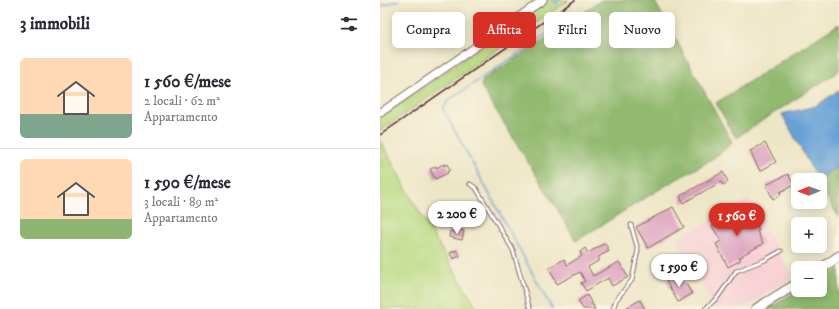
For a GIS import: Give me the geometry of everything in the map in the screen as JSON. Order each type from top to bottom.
[{"type":"main road","points":[[827,264],[839,256]]},
{"type":"main road","points":[[756,309],[791,287]]},
{"type":"street","points":[[380,113],[543,0]]},
{"type":"lane","points":[[470,184],[476,188],[513,250],[530,309]]},
{"type":"lane","points":[[612,309],[616,300],[632,280],[638,250],[632,225]]},
{"type":"lane","points":[[705,309],[718,297],[736,271],[765,260],[781,251]]},
{"type":"shaded area","points":[[749,199],[791,278],[740,309],[715,309],[677,239]]},
{"type":"green space","points":[[549,0],[569,0],[552,12],[544,12],[544,17],[536,23],[536,12],[533,12]]},
{"type":"green space","points":[[601,0],[654,0],[661,12],[609,12],[609,48],[675,48],[675,38],[732,142],[720,154],[658,190],[576,241],[481,86],[483,80],[531,48],[536,48],[536,45],[544,39],[544,48],[601,48],[601,12],[584,12]]},
{"type":"green space","points":[[839,24],[839,71],[737,138],[716,103]]},
{"type":"green space","points":[[480,48],[500,48],[380,131],[380,118]]},
{"type":"green space","points":[[380,140],[414,203],[477,309],[380,309]]},
{"type":"green space","points":[[839,166],[839,218],[827,197],[827,174]]},
{"type":"green space","points":[[839,264],[839,309],[768,309],[791,294],[791,297],[827,297],[827,272]]},
{"type":"water","points":[[839,90],[839,166],[827,174],[814,173],[782,114],[816,106]]},
{"type":"building","points":[[765,143],[776,162],[760,171],[750,151]]},
{"type":"building","points":[[444,164],[444,166],[447,164],[450,170],[447,172],[448,173],[435,179],[430,169]]},
{"type":"building","points":[[723,172],[728,182],[723,185],[721,182],[683,203],[680,196]]},
{"type":"building","points":[[788,174],[791,180],[791,186],[780,192],[781,195],[773,199],[766,185]]},
{"type":"building","points":[[673,207],[684,227],[648,248],[636,227]]},
{"type":"building","points":[[747,208],[759,230],[757,231],[763,244],[742,255],[743,256],[739,258],[741,260],[728,267],[716,244],[721,241],[712,226]]},
{"type":"building","points":[[456,229],[464,231],[462,240],[449,237],[450,231],[455,232]]},
{"type":"building","points":[[605,243],[609,251],[598,257],[600,260],[588,267],[593,276],[619,262],[628,277],[612,286],[608,278],[586,291],[581,283],[585,281],[580,272],[557,284],[549,268],[564,259],[567,265],[582,256],[580,252],[585,248],[588,253]]},
{"type":"building","points":[[456,250],[460,256],[453,259],[450,253]]},
{"type":"building","points":[[678,275],[692,294],[678,302],[666,281]]},
{"type":"building","points":[[587,295],[595,309],[583,309],[578,301]]},
{"type":"building","points":[[640,300],[645,309],[624,309]]},
{"type":"waterway","points":[[380,7],[399,0]]},
{"type":"waterway","points":[[554,0],[557,5]]},
{"type":"waterway","points":[[556,3],[560,0]]},
{"type":"waterway","points":[[544,36],[449,100],[443,109],[552,309]]},
{"type":"railway","points":[[380,135],[575,0]]}]
